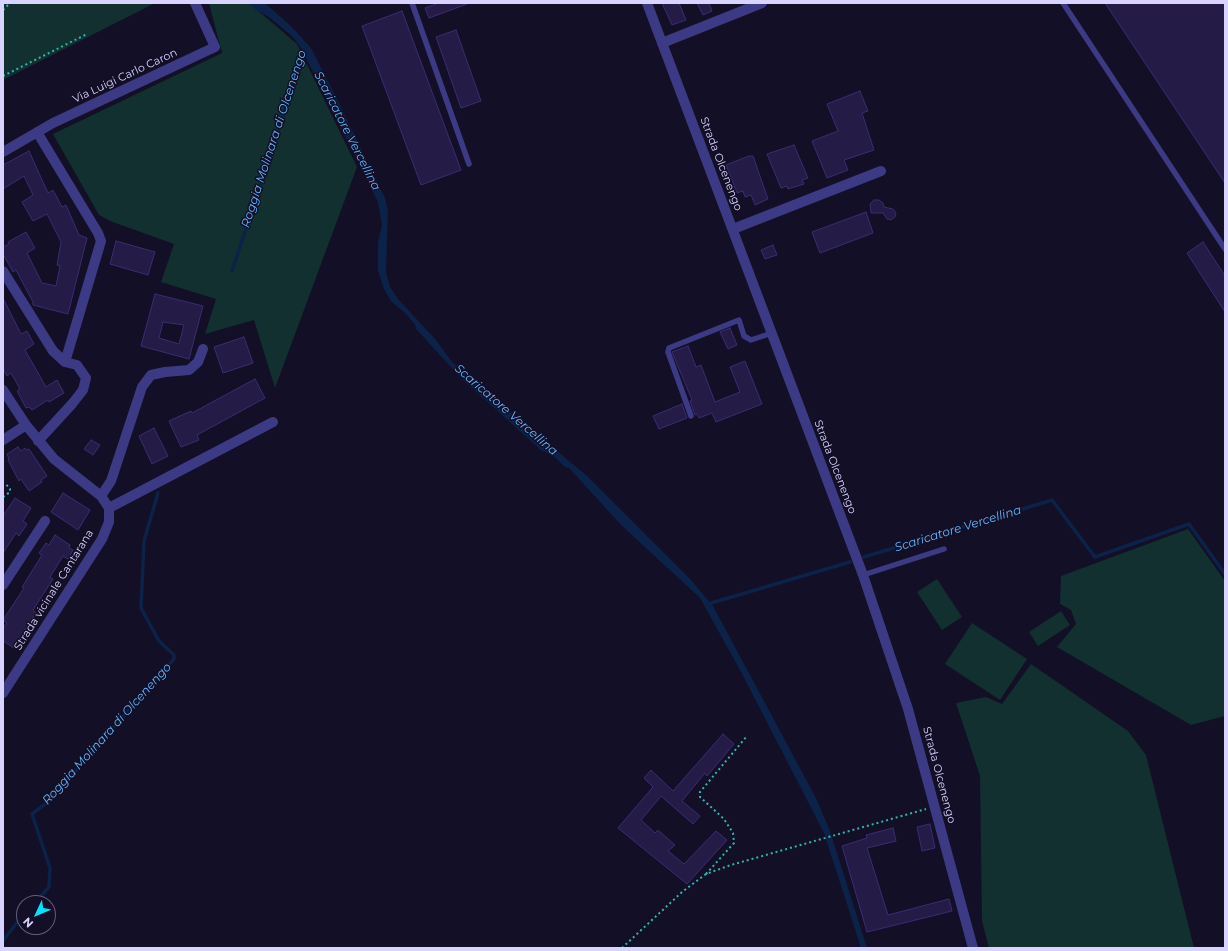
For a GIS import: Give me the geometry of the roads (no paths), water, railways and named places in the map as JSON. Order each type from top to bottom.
[{"type":"street","name":"Via Luigi Carlo Caron","points":[[3,152],[38,132],[215,47],[195,3]]},
{"type":"street","name":"Strada Olcenengo","points":[[647,3],[863,575],[908,709],[936,806],[973,948]]},
{"type":"street","points":[[662,43],[762,3]]},
{"type":"street","points":[[38,132],[98,233],[100,241],[65,362]]},
{"type":"street","points":[[733,229],[881,171]]},
{"type":"street","points":[[3,271],[53,352],[65,362],[77,366],[86,378],[83,390],[38,441]]},
{"type":"street","points":[[101,496],[111,481],[142,387],[151,376],[165,372],[189,370],[198,362],[202,349]]},
{"type":"street","points":[[3,390],[38,441],[65,470],[101,496],[109,508],[273,422]]},
{"type":"street","points":[[3,440],[26,425]]},
{"type":"street","name":"Strada vicinale Cantarana","points":[[3,693],[102,539],[109,522],[109,508]]},
{"type":"street","points":[[3,585],[45,521]]},
{"type":"lane","points":[[412,3],[469,164]]},
{"type":"lane","points":[[1063,3],[1225,249]]},
{"type":"lane","points":[[691,416],[668,352],[669,348],[739,320],[744,336],[751,340],[772,333]]},
{"type":"lane","points":[[863,575],[944,550]]},
{"type":"water","points":[[249,3],[265,3],[293,28],[311,48],[339,103],[385,198],[388,210],[386,272],[390,287],[399,300],[436,340],[452,362],[486,391],[490,391],[496,397],[497,401],[586,475],[691,580],[713,606],[816,798],[830,831],[867,948],[861,948],[824,833],[741,672],[700,598],[621,525],[569,468],[565,467],[555,457],[541,450],[462,379],[416,329],[415,325],[406,314],[391,301],[384,289],[378,271],[378,242],[382,225],[378,202],[301,48],[293,37],[269,17],[256,10]]},
{"type":"waterway","name":"Roggia Molinara di Olcenengo","points":[[232,271],[305,50]]},
{"type":"waterway","name":"Roggia Molinara di Olcenengo","points":[[42,895],[49,887],[50,868],[32,814],[49,801],[174,659],[174,655],[159,641],[141,608],[144,541],[158,493]]},
{"type":"waterway","points":[[864,557],[1052,500],[1095,557],[1189,524],[1225,574]]},
{"type":"waterway","name":"Scaricatore Vercellina","points":[[708,604],[850,562]]},
{"type":"waterway","name":"Roggia Molinara di Olcenengo","points":[[3,941],[16,924]]}]
